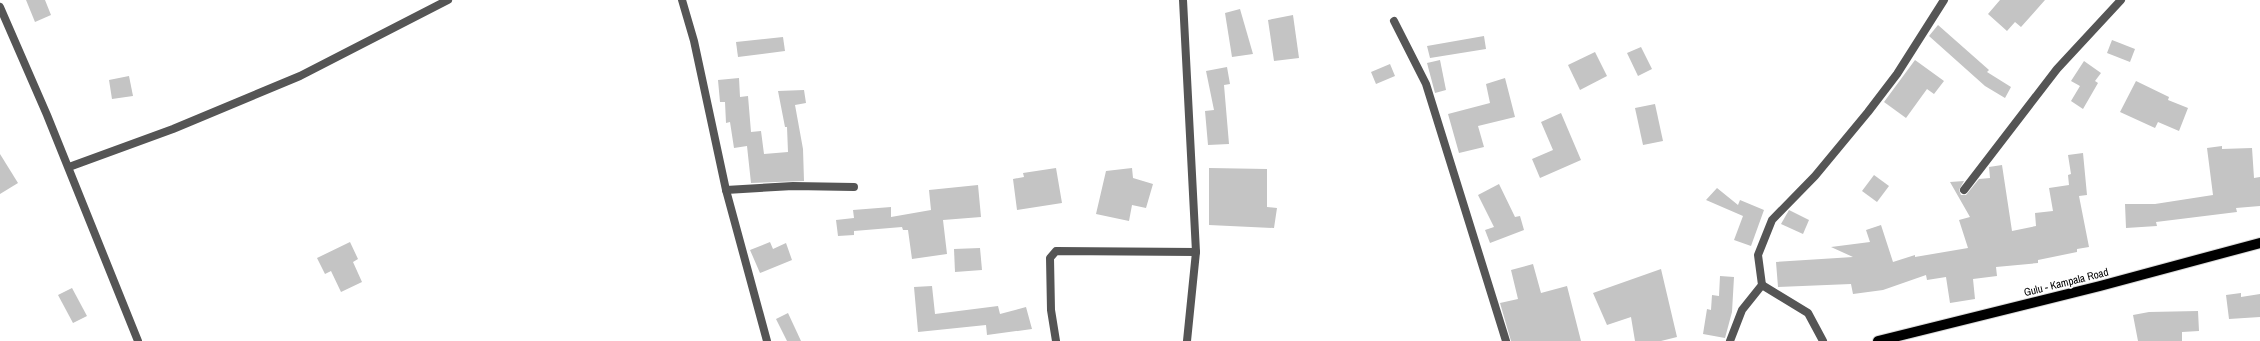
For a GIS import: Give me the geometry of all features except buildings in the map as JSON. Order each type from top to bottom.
[{"type":"main road","name":"Gulu - Kampala Road","points":[[1878,341],[2100,286],[2260,243]]},
{"type":"street","points":[[69,167],[173,129],[300,76],[448,0]]},
{"type":"street","points":[[682,0],[694,41],[726,190],[767,341]]},
{"type":"street","points":[[1183,0],[1196,252],[1187,341]]},
{"type":"street","points":[[1730,341],[1742,310],[1762,285],[1758,255],[1772,220],[1815,176],[1868,112],[1897,74],[1944,0]]},
{"type":"street","points":[[1964,190],[2057,69],[2121,0]]},
{"type":"street","points":[[0,7],[69,167],[138,341]]},
{"type":"street","points":[[1394,21],[1426,84],[1506,341]]},
{"type":"street","points":[[726,190],[793,186],[854,187]]},
{"type":"street","points":[[1056,341],[1051,310],[1050,258],[1056,252],[1196,252]]},
{"type":"street","points":[[1762,285],[1808,313],[1823,341]]}]
